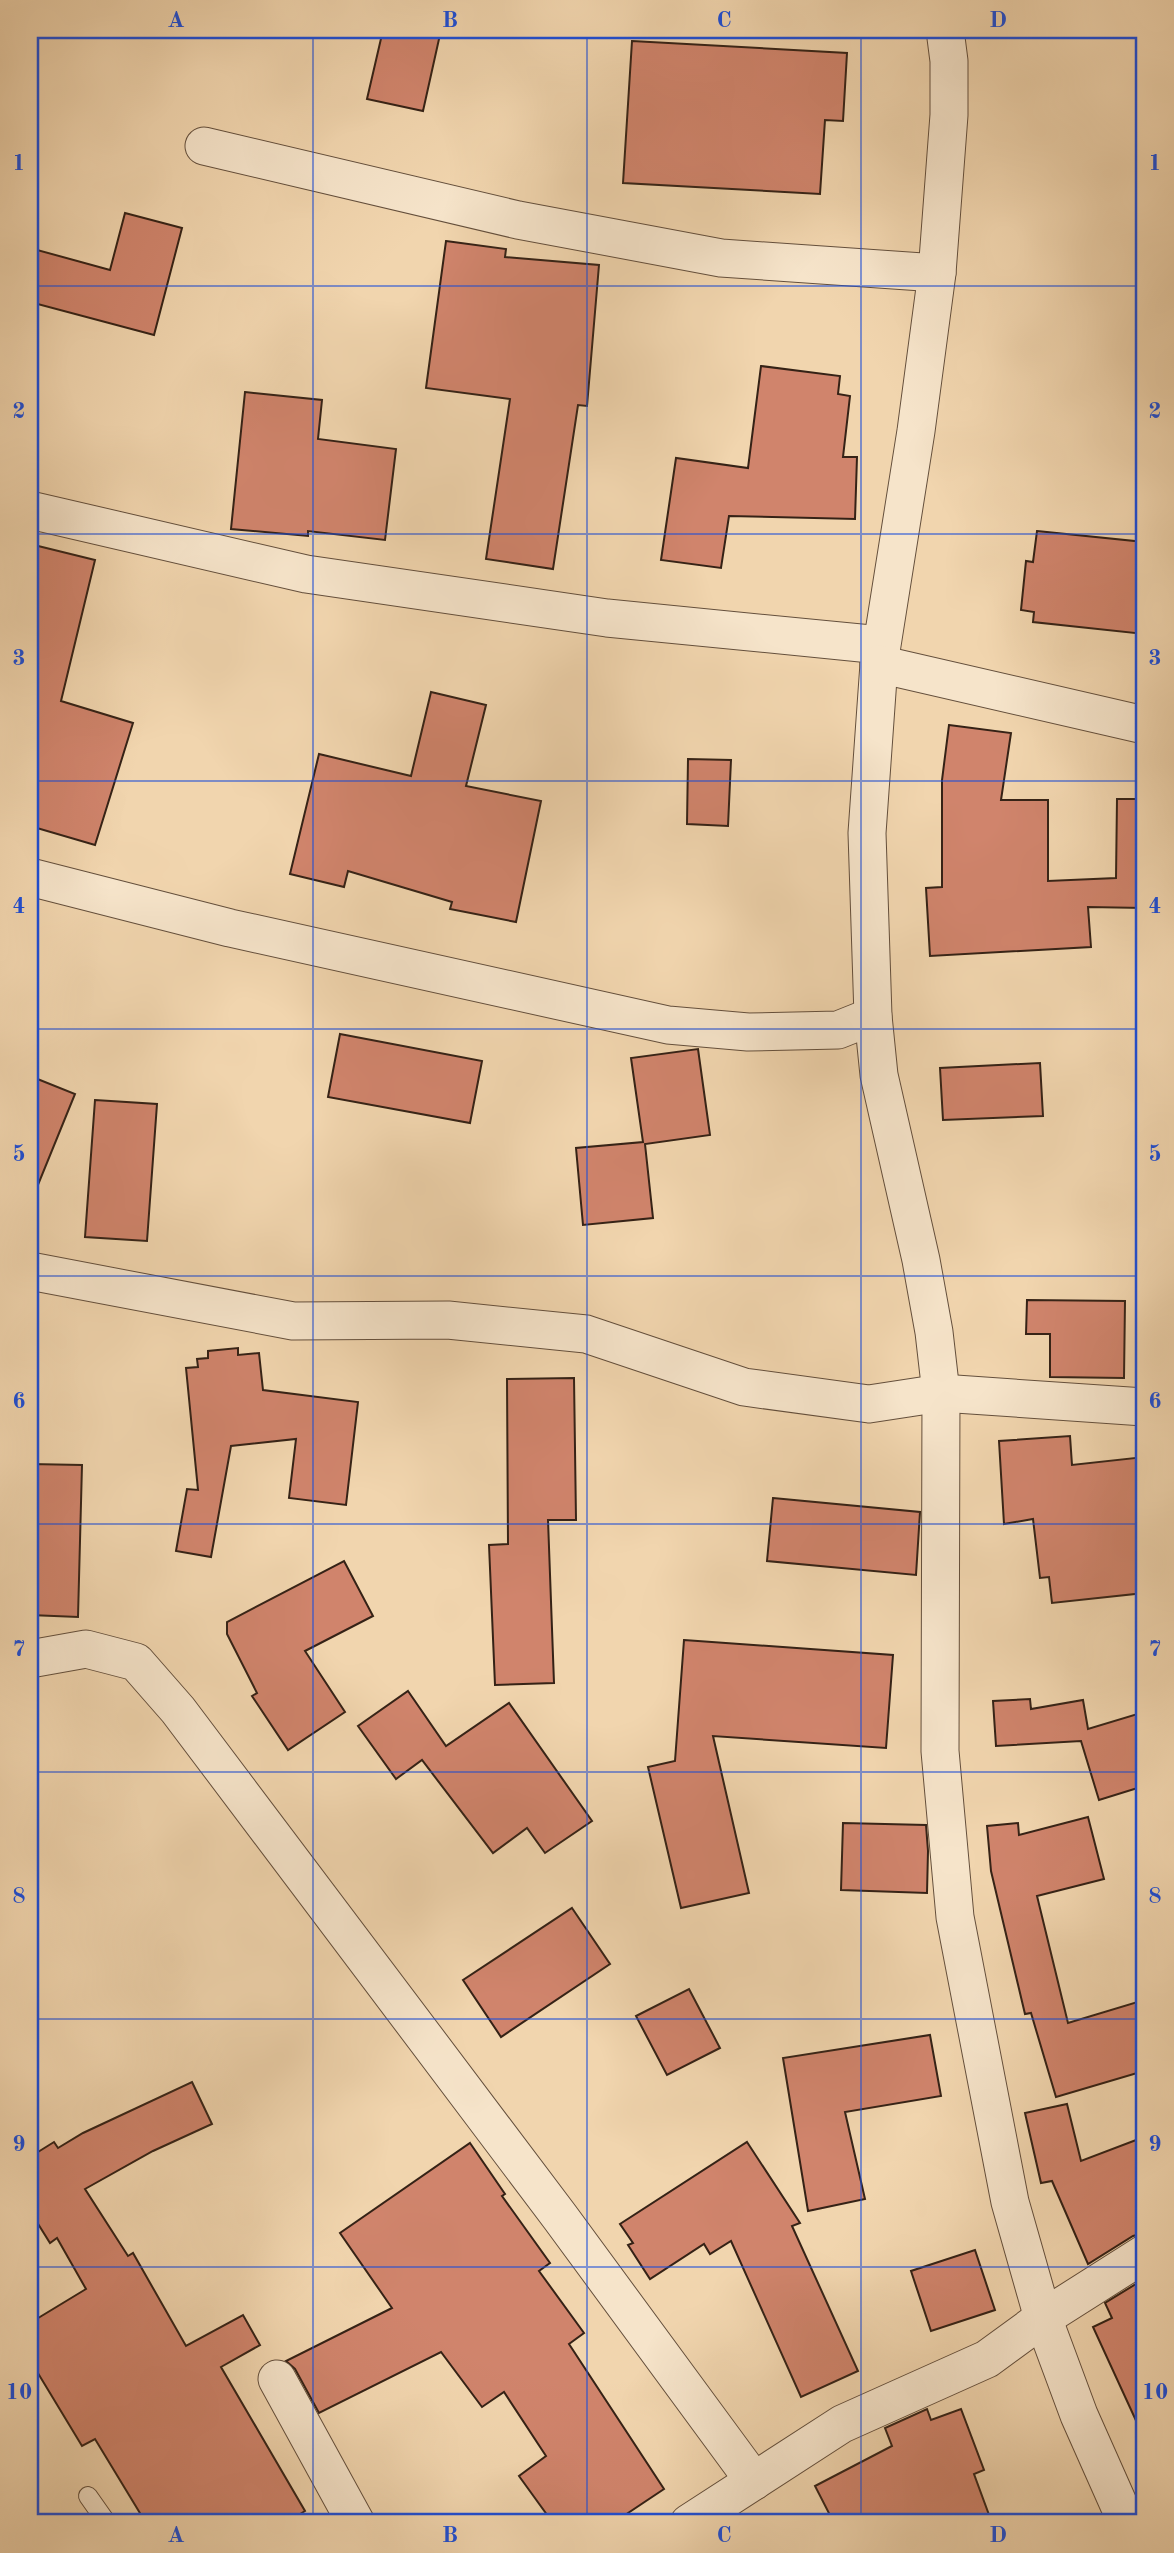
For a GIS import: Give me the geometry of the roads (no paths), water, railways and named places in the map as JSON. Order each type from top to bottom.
[{"type":"street","points":[[946,30],[949,115],[937,273],[916,431],[880,655],[867,833],[873,1016],[879,1075],[920,1260],[934,1332],[941,1393],[940,1751],[955,1917],[1010,2202],[1043,2318],[1079,2415],[1128,2523]]},
{"type":"street","points":[[204,146],[518,220],[721,258],[937,273]]},
{"type":"street","points":[[30,510],[306,574],[880,655],[1144,725]]},
{"type":"street","points":[[30,877],[230,928],[668,1025],[748,1032],[838,1030],[873,1016]]},
{"type":"street","points":[[30,1271],[293,1321],[448,1320],[586,1334],[744,1387],[869,1404],[941,1393],[1144,1407]]},
{"type":"street","points":[[30,1659],[86,1649],[136,1662],[178,1710],[552,2206],[754,2481]]},
{"type":"street","points":[[689,2523],[842,2424],[987,2359],[1043,2318],[1144,2254]]},
{"type":"street","points":[[277,2379],[356,2523]]},
{"type":"lane","points":[[88,2496],[107,2523]]}]
